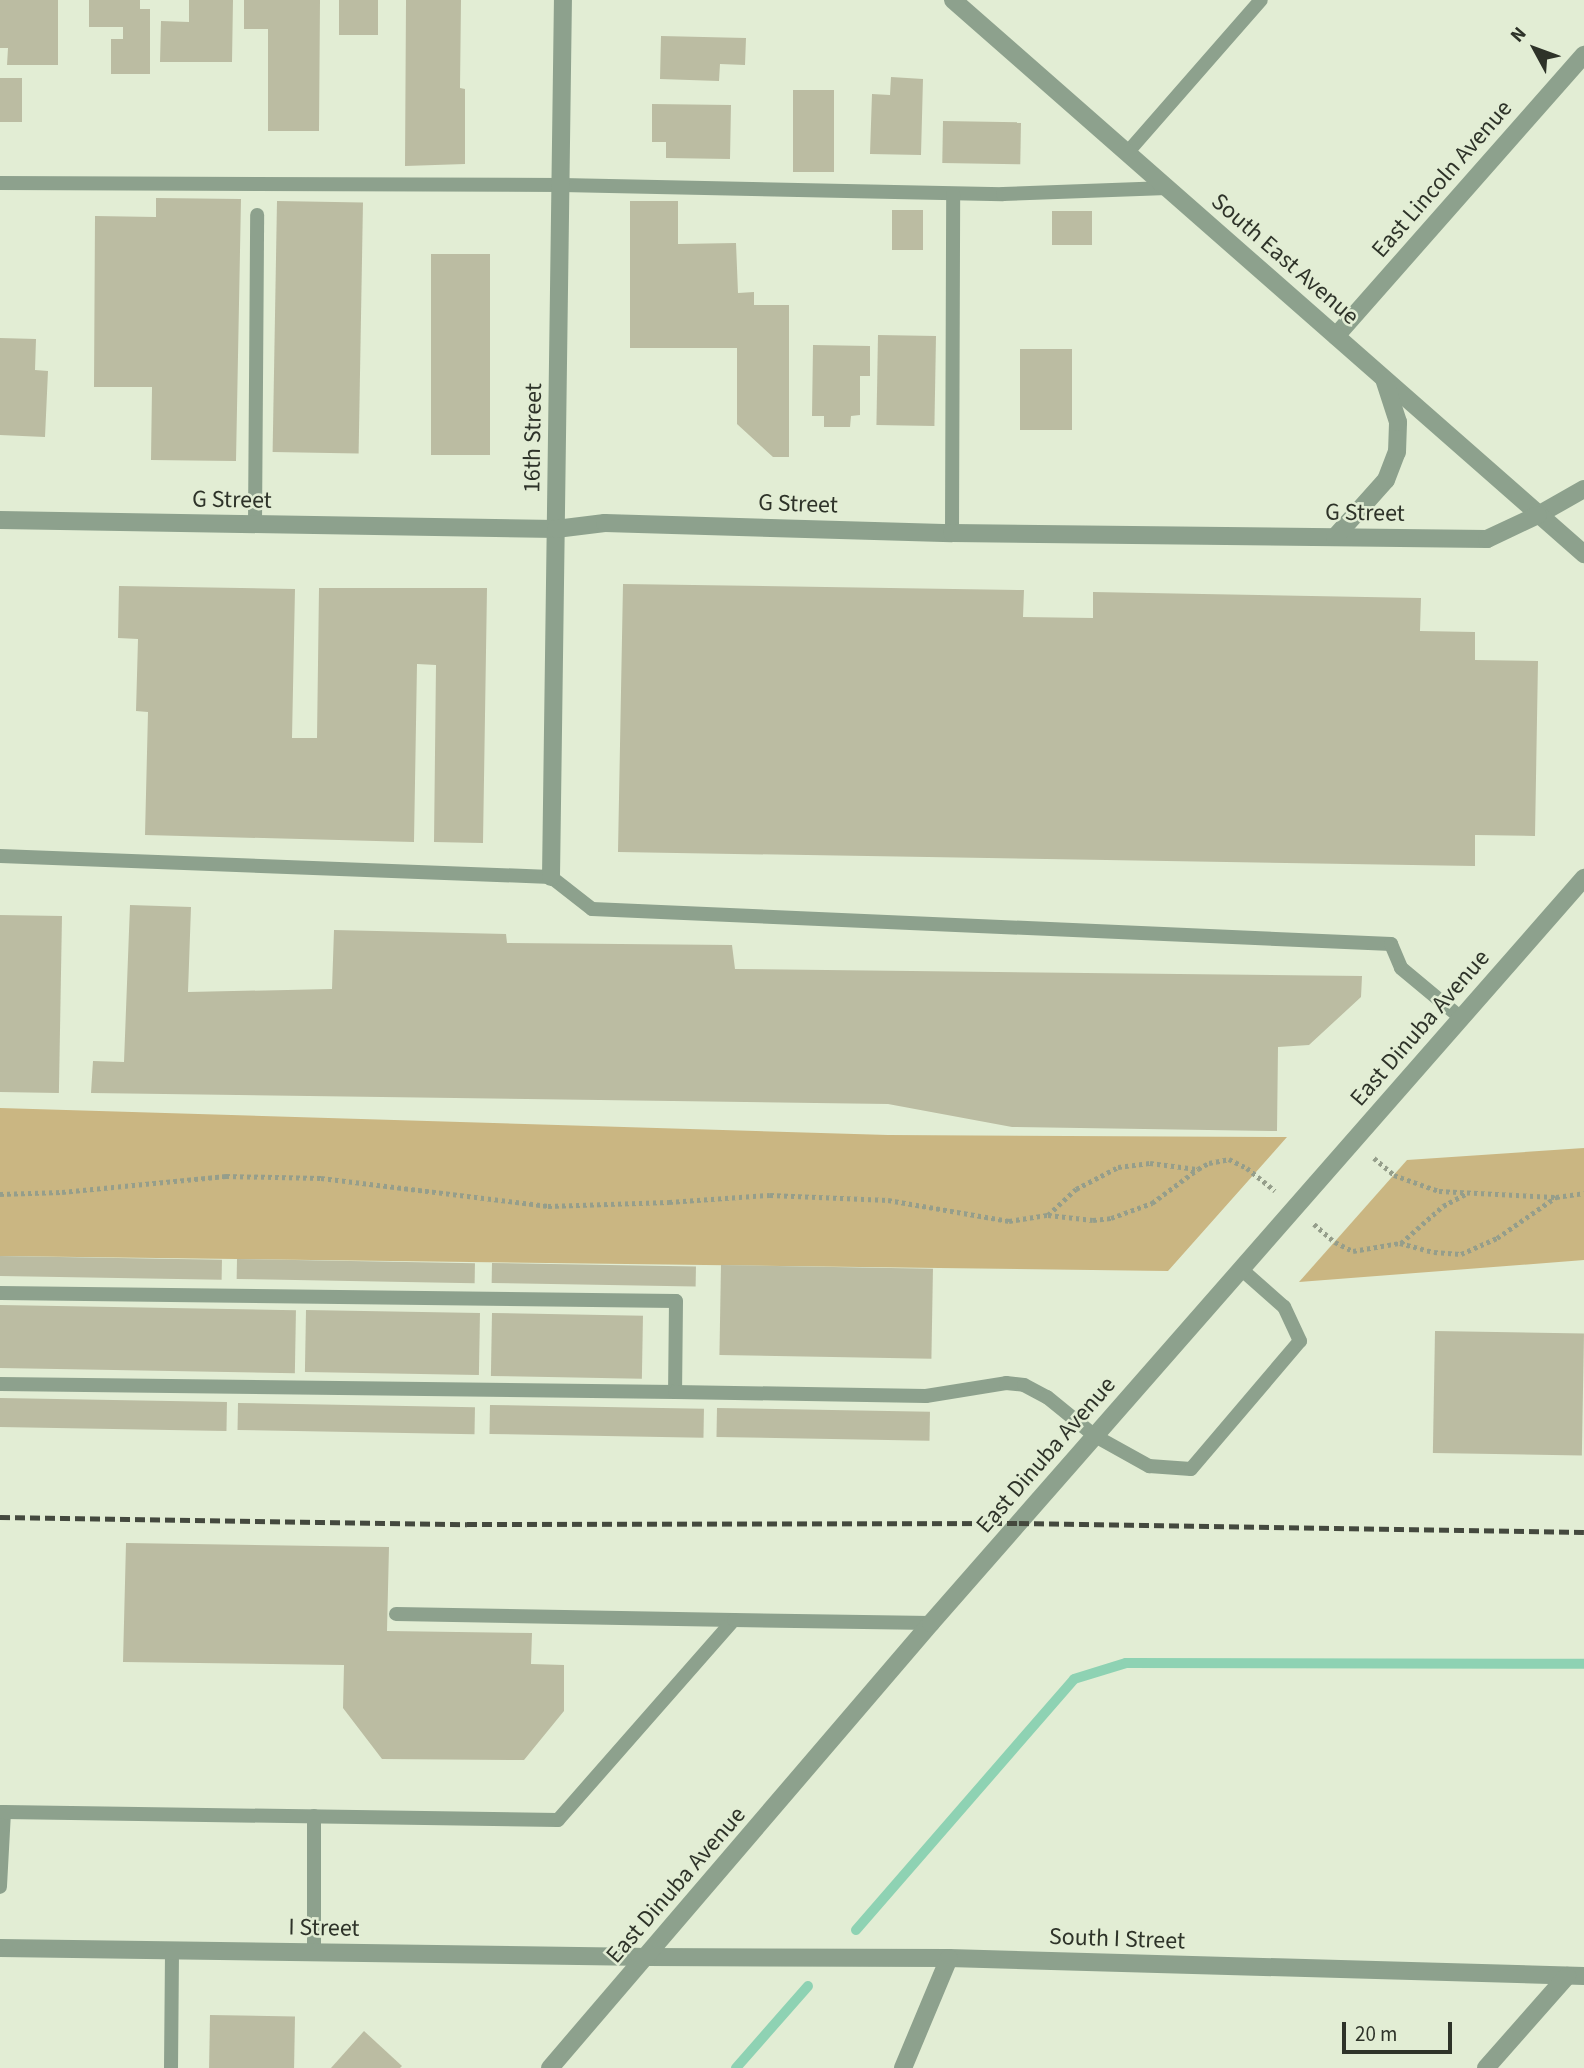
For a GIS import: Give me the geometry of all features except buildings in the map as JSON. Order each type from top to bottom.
[{"type":"street","name":"16th Street","points":[[551,877],[564,0]]},
{"type":"street","name":"South East Avenue","points":[[953,0],[1584,554]]},
{"type":"street","name":"East Lincoln Avenue","points":[[1336,336],[1582,60]]},
{"type":"street","points":[[1335,537],[1386,480],[1397,453],[1398,422],[1384,379]]},
{"type":"street","name":"G Street","points":[[0,520],[556,529],[605,523],[952,533],[1487,538],[1538,515],[1584,489]]},
{"type":"street","name":"East Dinuba Avenue","points":[[550,2068],[932,1623],[1584,878]]},
{"type":"street","name":"I Street","points":[[0,1948],[648,1957]]},
{"type":"street","name":"South I Street","points":[[648,1957],[949,1958],[1575,1976]]},
{"type":"street","points":[[903,2068],[949,1958]]},
{"type":"street","points":[[1486,2068],[1575,1976]]},
{"type":"lane","points":[[1127,153],[1261,0]]},
{"type":"lane","points":[[0,183],[562,185],[953,194],[1115,192],[1167,188]]},
{"type":"lane","points":[[952,533],[953,194]]},
{"type":"lane","points":[[255,524],[257,215]]},
{"type":"lane","points":[[0,856],[551,877],[592,909],[1391,944],[1401,968],[1461,1018]]},
{"type":"lane","points":[[0,1384],[926,1396],[1006,1383],[1024,1385],[1047,1397],[1095,1436],[1149,1466],[1191,1469],[1300,1342],[1284,1307],[1241,1269]]},
{"type":"lane","points":[[0,1293],[676,1301],[675,1392]]},
{"type":"lane","points":[[396,1614],[932,1623]]},
{"type":"lane","points":[[0,1887],[2,1812],[558,1820],[734,1620]]},
{"type":"lane","points":[[314,1816],[314,1952]]},
{"type":"lane","points":[[171,2068],[172,1950]]},
{"type":"path","points":[[1354,1141],[1394,1175],[1415,1185],[1467,1194],[1556,1197],[1584,1194]]},
{"type":"path","points":[[0,1194],[62,1192],[226,1176],[321,1178],[548,1206],[770,1195],[888,1200],[1009,1221],[1048,1215],[1093,1220],[1130,1212],[1168,1194],[1209,1163],[1229,1159],[1238,1161],[1261,1179]]},
{"type":"path","points":[[1048,1215],[1076,1189],[1118,1167],[1150,1163],[1198,1169]]},
{"type":"path","points":[[1400,1243],[1443,1206],[1467,1194]]},
{"type":"path","points":[[1335,1242],[1353,1251],[1400,1243],[1434,1252],[1461,1254],[1497,1238],[1556,1197]]},
{"type":"shaded area","points":[[0,1108],[888,1135],[1287,1137],[1168,1271],[0,1256]]},
{"type":"shaded area","points":[[1584,1148],[1584,1260],[1299,1282],[1407,1160]]},
{"type":"waterway","points":[[856,1930],[1074,1679],[1126,1663],[1584,1664]]},
{"type":"waterway","points":[[736,2068],[808,1986]]},
{"type":"railway","points":[[0,1517],[467,1524],[1019,1523],[1584,1532]]}]
